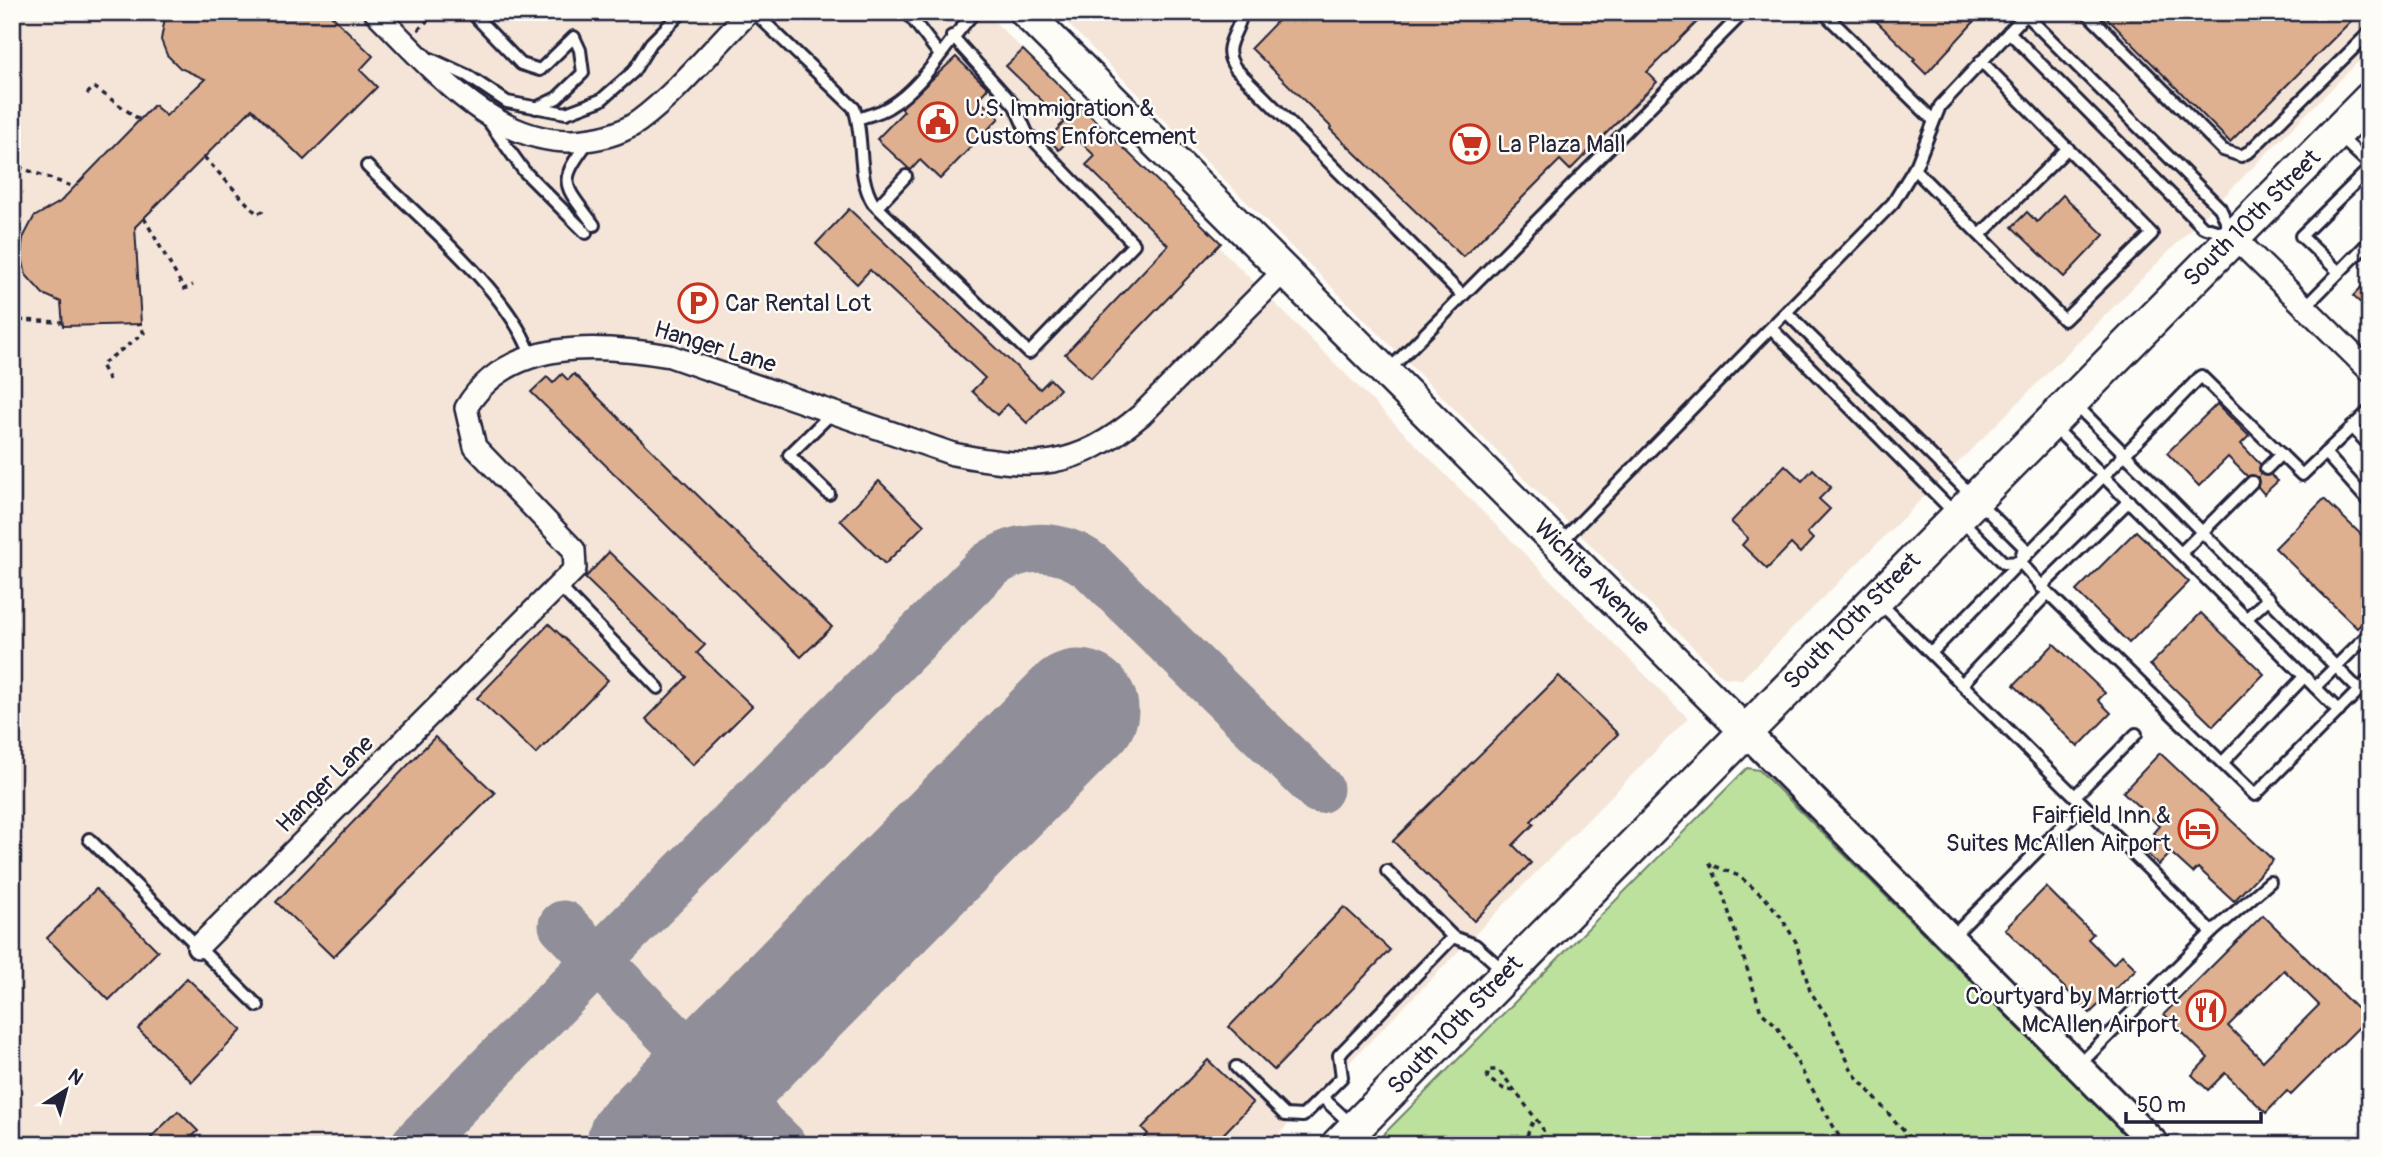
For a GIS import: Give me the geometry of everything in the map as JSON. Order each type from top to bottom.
[{"type":"main road","name":"Wichita Avenue","points":[[1025,12],[1744,730]]},
{"type":"main road","name":"South 10th Street","points":[[1346,1136],[1744,730],[2369,101]]},
{"type":"street","points":[[375,12],[415,52],[477,106],[518,133],[556,141],[609,135],[639,121],[751,12]]},
{"type":"street","points":[[2234,236],[2370,371]]},
{"type":"street","name":"Hanger Lane","points":[[198,947],[560,587],[577,564],[574,550],[475,447],[468,427],[466,408],[477,390],[495,373],[516,362],[569,349],[622,348],[670,356],[953,454],[997,463],[1037,465],[1079,455],[1116,436],[1141,415],[1286,270]]},
{"type":"street","name":"Wichita Avenue","points":[[1744,730],[2156,1145]]},
{"type":"lane","points":[[471,12],[521,64],[540,70],[574,37],[580,50],[583,73],[557,98],[536,108]]},
{"type":"lane","points":[[415,52],[468,76],[507,102],[566,113],[601,100],[633,72],[651,43],[682,12]]},
{"type":"lane","points":[[751,12],[848,99],[858,119],[866,186],[877,207],[1029,353],[1135,244],[1027,133],[1015,106],[951,36]]},
{"type":"lane","points":[[907,12],[939,54]]},
{"type":"lane","points":[[858,119],[888,108],[911,91],[951,36],[975,12]]},
{"type":"lane","points":[[1242,12],[1228,44],[1230,62],[1462,295]]},
{"type":"lane","points":[[1387,372],[1744,12]]},
{"type":"lane","points":[[1823,12],[1933,120]]},
{"type":"lane","points":[[2086,12],[2223,150],[2241,156],[2250,151],[2370,32]]},
{"type":"lane","points":[[1559,544],[1886,211],[1914,169],[1942,103],[2027,13],[2220,208],[2234,236]]},
{"type":"lane","points":[[2010,32],[2203,226],[2234,236]]},
{"type":"lane","points":[[1914,169],[2064,320],[2152,234],[1981,61]]},
{"type":"lane","points":[[477,106],[524,171],[590,229],[566,182],[567,173],[590,139]]},
{"type":"lane","points":[[2336,133],[2370,166],[2301,236],[2339,272]]},
{"type":"lane","points":[[1980,236],[2068,148]]},
{"type":"lane","points":[[367,166],[500,299],[524,334],[533,358]]},
{"type":"lane","points":[[877,207],[906,176]]},
{"type":"lane","points":[[2305,307],[2370,241]]},
{"type":"lane","points":[[1787,313],[1965,507],[2004,563],[2020,562]]},
{"type":"lane","points":[[1772,329],[1965,507],[2024,547],[2020,562]]},
{"type":"lane","points":[[1931,653],[2201,376],[2302,475],[2370,410]]},
{"type":"lane","points":[[2060,411],[2126,453],[2359,690]]},
{"type":"lane","points":[[2060,411],[2104,475],[2339,711]]},
{"type":"lane","points":[[829,494],[789,455],[833,412]]},
{"type":"lane","points":[[2351,428],[2370,446]]},
{"type":"lane","points":[[2325,453],[2370,503]]},
{"type":"lane","points":[[2266,469],[2281,454]]},
{"type":"lane","points":[[2181,553],[2252,482]]},
{"type":"lane","points":[[1962,684],[2129,501]]},
{"type":"lane","points":[[2020,562],[2045,590],[2255,794],[2370,679]]},
{"type":"lane","points":[[560,587],[659,688]]},
{"type":"lane","points":[[1876,598],[2212,932]]},
{"type":"lane","points":[[2246,619],[2269,598]]},
{"type":"lane","points":[[2315,687],[2370,633]]},
{"type":"lane","points":[[2222,762],[2304,677]]},
{"type":"lane","points":[[2075,796],[2136,734]]},
{"type":"lane","points":[[1951,938],[2083,805]]},
{"type":"lane","points":[[89,839],[258,1006]]},
{"type":"lane","points":[[1387,870],[1453,937],[1475,945],[1506,973]]},
{"type":"lane","points":[[2078,1066],[2212,932],[2270,881]]},
{"type":"lane","points":[[1236,1067],[1285,1115],[1303,1116],[1342,1077],[1339,1055],[1453,937]]},
{"type":"lane","points":[[1322,1097],[1346,1136]]},
{"type":"path","points":[[418,30],[436,12]]},
{"type":"path","points":[[87,94],[94,87],[140,120]]},
{"type":"path","points":[[204,158],[257,215],[265,209]]},
{"type":"path","points":[[12,172],[16,166],[74,187]]},
{"type":"path","points":[[144,218],[184,289],[193,285]]},
{"type":"path","points":[[12,325],[15,320],[62,322]]},
{"type":"path","points":[[109,380],[101,365],[145,333],[139,324]]},
{"type":"path","points":[[1844,1145],[1776,1025],[1761,1012],[1721,888],[1710,864],[1739,876],[1781,918],[1796,942],[1810,991],[1827,1016],[1853,1073],[1916,1145]]},
{"type":"path","points":[[1514,1091],[1491,1082],[1488,1078],[1489,1070],[1498,1070],[1542,1127],[1548,1145]]},
{"type":"path","points":[[1523,1145],[1534,1119]]},
{"type":"shaded area","points":[[12,12],[985,12],[1688,718],[1268,1145],[12,1145]]},
{"type":"shaded area","points":[[1056,12],[2370,12],[2370,50],[1742,679],[1723,677]]},
{"type":"green space","points":[[1747,768],[1759,770],[2136,1145],[1373,1145]]},
{"type":"building","points":[[166,12],[328,12],[373,56],[360,70],[377,87],[304,160],[252,109],[135,227],[141,324],[63,326],[61,302],[43,294],[26,275],[21,253],[23,238],[34,217],[60,202],[154,105],[166,116],[205,79],[180,68],[167,55],[161,40]]},
{"type":"building","name":"La Plaza Mall","points":[[1286,12],[1707,12],[1647,72],[1657,82],[1570,170],[1560,160],[1463,257],[1330,129],[1331,127],[1251,48]]},
{"type":"building","points":[[1867,12],[1983,12],[1926,74],[1913,61],[1915,59]]},
{"type":"building","points":[[2101,12],[2360,12],[2230,142]]},
{"type":"building","points":[[1023,50],[1221,243],[1091,378],[1065,354],[1168,245],[1086,165],[1095,156],[1073,135],[1059,150],[1048,139],[1064,122],[1006,66]]},
{"type":"building","points":[[956,57],[988,88],[978,99],[999,118],[940,179],[920,160],[911,170],[877,139],[904,111],[901,108]]},
{"type":"building","points":[[2063,195],[2104,235],[2064,277],[2012,227],[2027,212],[2037,222]]},
{"type":"building","points":[[849,209],[1040,389],[1050,379],[1060,389],[1027,423],[1007,404],[997,415],[972,391],[985,378],[870,270],[857,284],[816,244]]},
{"type":"building","points":[[2370,278],[2370,312],[2353,296]]},
{"type":"building","points":[[562,374],[568,380],[574,374],[832,627],[801,657],[531,392],[547,377],[553,383]]},
{"type":"building","points":[[2217,404],[2249,436],[2241,444],[2260,464],[2260,474],[2271,475],[2278,481],[2264,494],[2258,487],[2258,477],[2247,476],[2228,457],[2199,486],[2167,453]]},
{"type":"building","points":[[1785,465],[1802,481],[1813,469],[1831,487],[1819,499],[1830,509],[1807,533],[1813,539],[1800,553],[1791,544],[1767,569],[1742,545],[1748,538],[1731,522]]},
{"type":"building","points":[[879,481],[924,525],[885,564],[840,520]]},
{"type":"building","points":[[2324,499],[2370,543],[2370,616],[2357,628],[2275,548]]},
{"type":"building","points":[[2136,531],[2189,582],[2129,643],[2076,591]]},
{"type":"building","points":[[609,552],[705,645],[697,653],[752,706],[693,765],[646,719],[687,677],[585,578]]},
{"type":"building","points":[[2201,613],[2264,674],[2213,726],[2150,665]]},
{"type":"building","points":[[549,624],[608,680],[536,754],[477,698]]},
{"type":"building","points":[[2054,644],[2105,693],[2098,700],[2111,713],[2078,747],[2014,685]]},
{"type":"building","points":[[1559,676],[1618,734],[1531,821],[1534,824],[1513,845],[1531,863],[1474,921],[1393,841]]},
{"type":"building","points":[[435,737],[495,793],[333,957],[276,902]]},
{"type":"building","name":"Fairfield Inn & Suites McAllen Airport","points":[[2160,753],[2273,860],[2234,901],[2198,868],[2193,873],[2171,853],[2159,865],[2143,850],[2156,836],[2153,833],[2159,826],[2123,792]]},
{"type":"building","points":[[2046,887],[2093,934],[2088,939],[2113,964],[2122,955],[2136,969],[2090,1013],[2005,929]]},
{"type":"building","points":[[96,889],[158,951],[109,1000],[47,938]]},
{"type":"building","points":[[1344,907],[1390,950],[1274,1070],[1229,1027]]},
{"type":"building","name":"Courtyard by Marriott McAllen Airport","points":[[2263,915],[2367,1019],[2291,1095],[2287,1091],[2266,1113],[2225,1073],[2208,1090],[2192,1075],[2208,1058],[2164,1014]],"holes":[[[2284,970],[2319,1005],[2263,1061],[2228,1026]]]},
{"type":"building","points":[[187,978],[242,1030],[192,1082],[138,1029]]},
{"type":"building","points":[[1208,1060],[1253,1103],[1213,1145],[1137,1145],[1148,1134],[1142,1128]]},
{"type":"building","points":[[178,1111],[198,1131],[183,1145],[158,1145],[151,1137]]},
{"type":"taxiway","points":[[415,1145],[985,569],[1010,554],[1037,548],[1051,549],[1065,552],[1091,566],[1319,789]]},
{"type":"taxiway","points":[[563,925],[678,1043],[684,1065],[684,1086],[666,1125]]},
{"type":"taxiway","points":[[758,1121],[745,1097],[743,1074],[749,1052],[762,1028]]},
{"type":"taxiway","points":[[666,1125],[700,1108],[715,1105],[728,1107],[754,1120],[782,1145]]},
{"type":"runway","points":[[647,1145],[1078,710]]},
{"type":"place","name":"U.S. Immigration & Customs Enforcement","points":[[938,122]]},
{"type":"place","name":"La Plaza Mall","points":[[1470,144]]},
{"type":"place","name":"Car Rental Lot","points":[[698,303]]},
{"type":"place","name":"Fairfield Inn & Suites McAllen Airport","points":[[2198,829]]},
{"type":"place","name":"Courtyard by Marriott McAllen Airport","points":[[2206,1010]]}]
